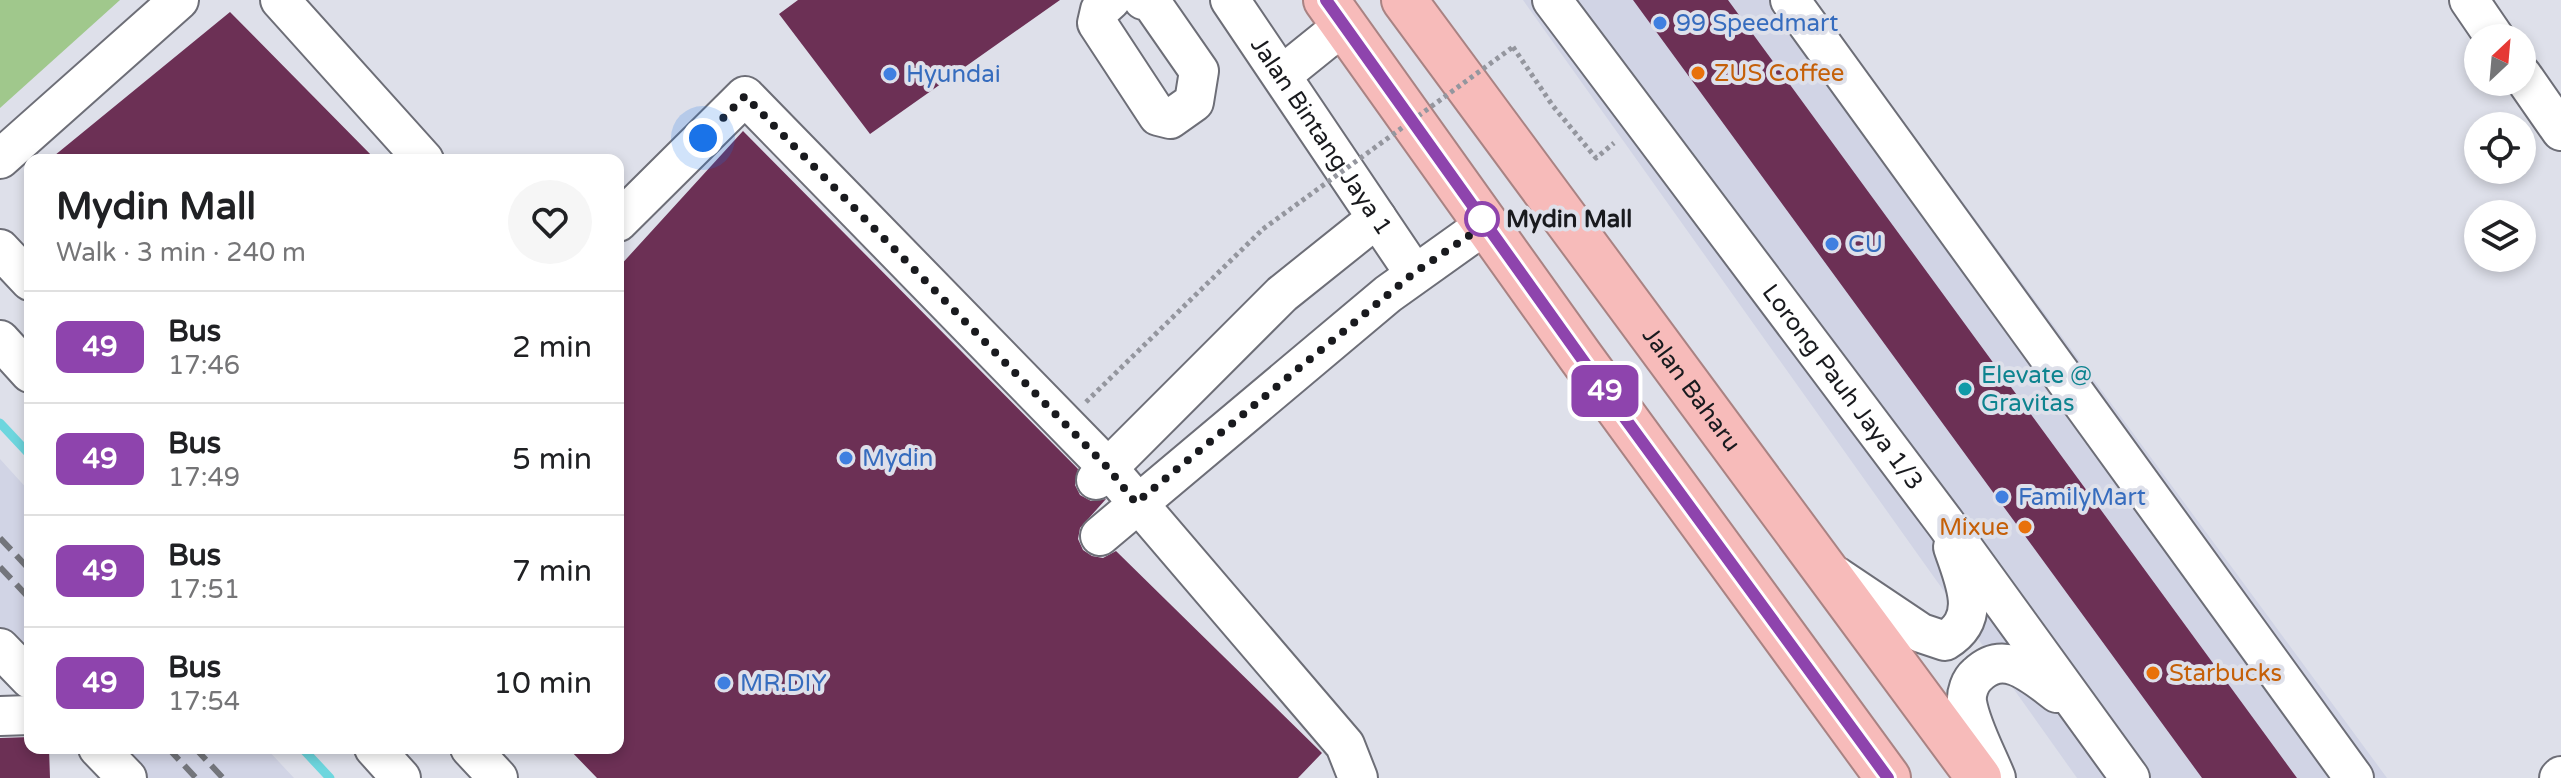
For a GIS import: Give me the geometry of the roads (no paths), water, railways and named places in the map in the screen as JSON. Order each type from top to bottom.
[{"type":"highway","name":"Jalan Baharu","points":[[1404,0],[1541,191],[1827,570],[1979,778]]},
{"type":"highway","points":[[1335,12],[1888,778]]},
{"type":"street","points":[[0,159],[179,0]]},
{"type":"street","points":[[280,0],[419,154]]},
{"type":"street","points":[[1111,0],[1100,10],[1097,23],[1158,116],[1170,119],[1194,102],[1199,71],[1151,2],[1143,0]]},
{"type":"street","name":"Jalan Bintang Jaya 1","points":[[1230,0],[1414,273]]},
{"type":"street","name":"Lorong Pauh Jaya 1/3","points":[[1552,0],[1946,524],[2130,778]]},
{"type":"street","points":[[1790,0],[2354,778]]},
{"type":"street","points":[[2469,0],[2485,24]]},
{"type":"street","points":[[1282,75],[1335,12]]},
{"type":"street","points":[[2536,95],[2561,131]]},
{"type":"street","points":[[624,216],[745,96],[1064,423],[1101,474],[1136,503],[1345,745],[1358,778]]},
{"type":"street","points":[[1101,474],[1282,294],[1377,218]]},
{"type":"street","points":[[1100,536],[1414,273],[1486,224]]},
{"type":"street","points":[[0,249],[24,275]]},
{"type":"street","points":[[0,340],[24,366]]},
{"type":"street","points":[[1827,570],[1921,633],[1945,641],[1961,632],[1968,616],[1965,584],[1946,524]]},
{"type":"street","points":[[0,648],[24,673]]},
{"type":"street","points":[[1996,778],[1967,701],[1971,681],[1987,666],[2005,662],[2025,668],[2079,709]]},
{"type":"street","points":[[0,716],[24,715]]},
{"type":"street","points":[[104,754],[127,778]]},
{"type":"street","points":[[379,754],[401,778]]},
{"type":"street","points":[[476,754],[498,778]]},
{"type":"waterway","points":[[0,423],[24,449]]},
{"type":"waterway","points":[[308,754],[330,778]]},
{"type":"railway","points":[[0,538],[24,564]]},
{"type":"railway","points":[[0,567],[24,593]]},
{"type":"railway","points":[[174,754],[196,778]]},
{"type":"railway","points":[[201,754],[223,778]]},
{"type":"place","name":"99 Speedmart","points":[[1660,23]]},
{"type":"place","name":"ZUS Coffee","points":[[1698,73]]},
{"type":"place","name":"Hyundai","points":[[890,74]]},
{"type":"place","name":"Mydin Mall","points":[[1482,219]]},
{"type":"place","name":"CU","points":[[1832,244]]},
{"type":"place","name":"Elevate @ Gravitas","points":[[1965,389]]},
{"type":"place","name":"Mydin","points":[[846,458]]},
{"type":"place","name":"FamilyMart","points":[[2002,497]]},
{"type":"place","name":"Mixue","points":[[2025,527]]},
{"type":"place","name":"Starbucks","points":[[2153,673]]},
{"type":"place","name":"MR.DIY","points":[[724,683]]}]
